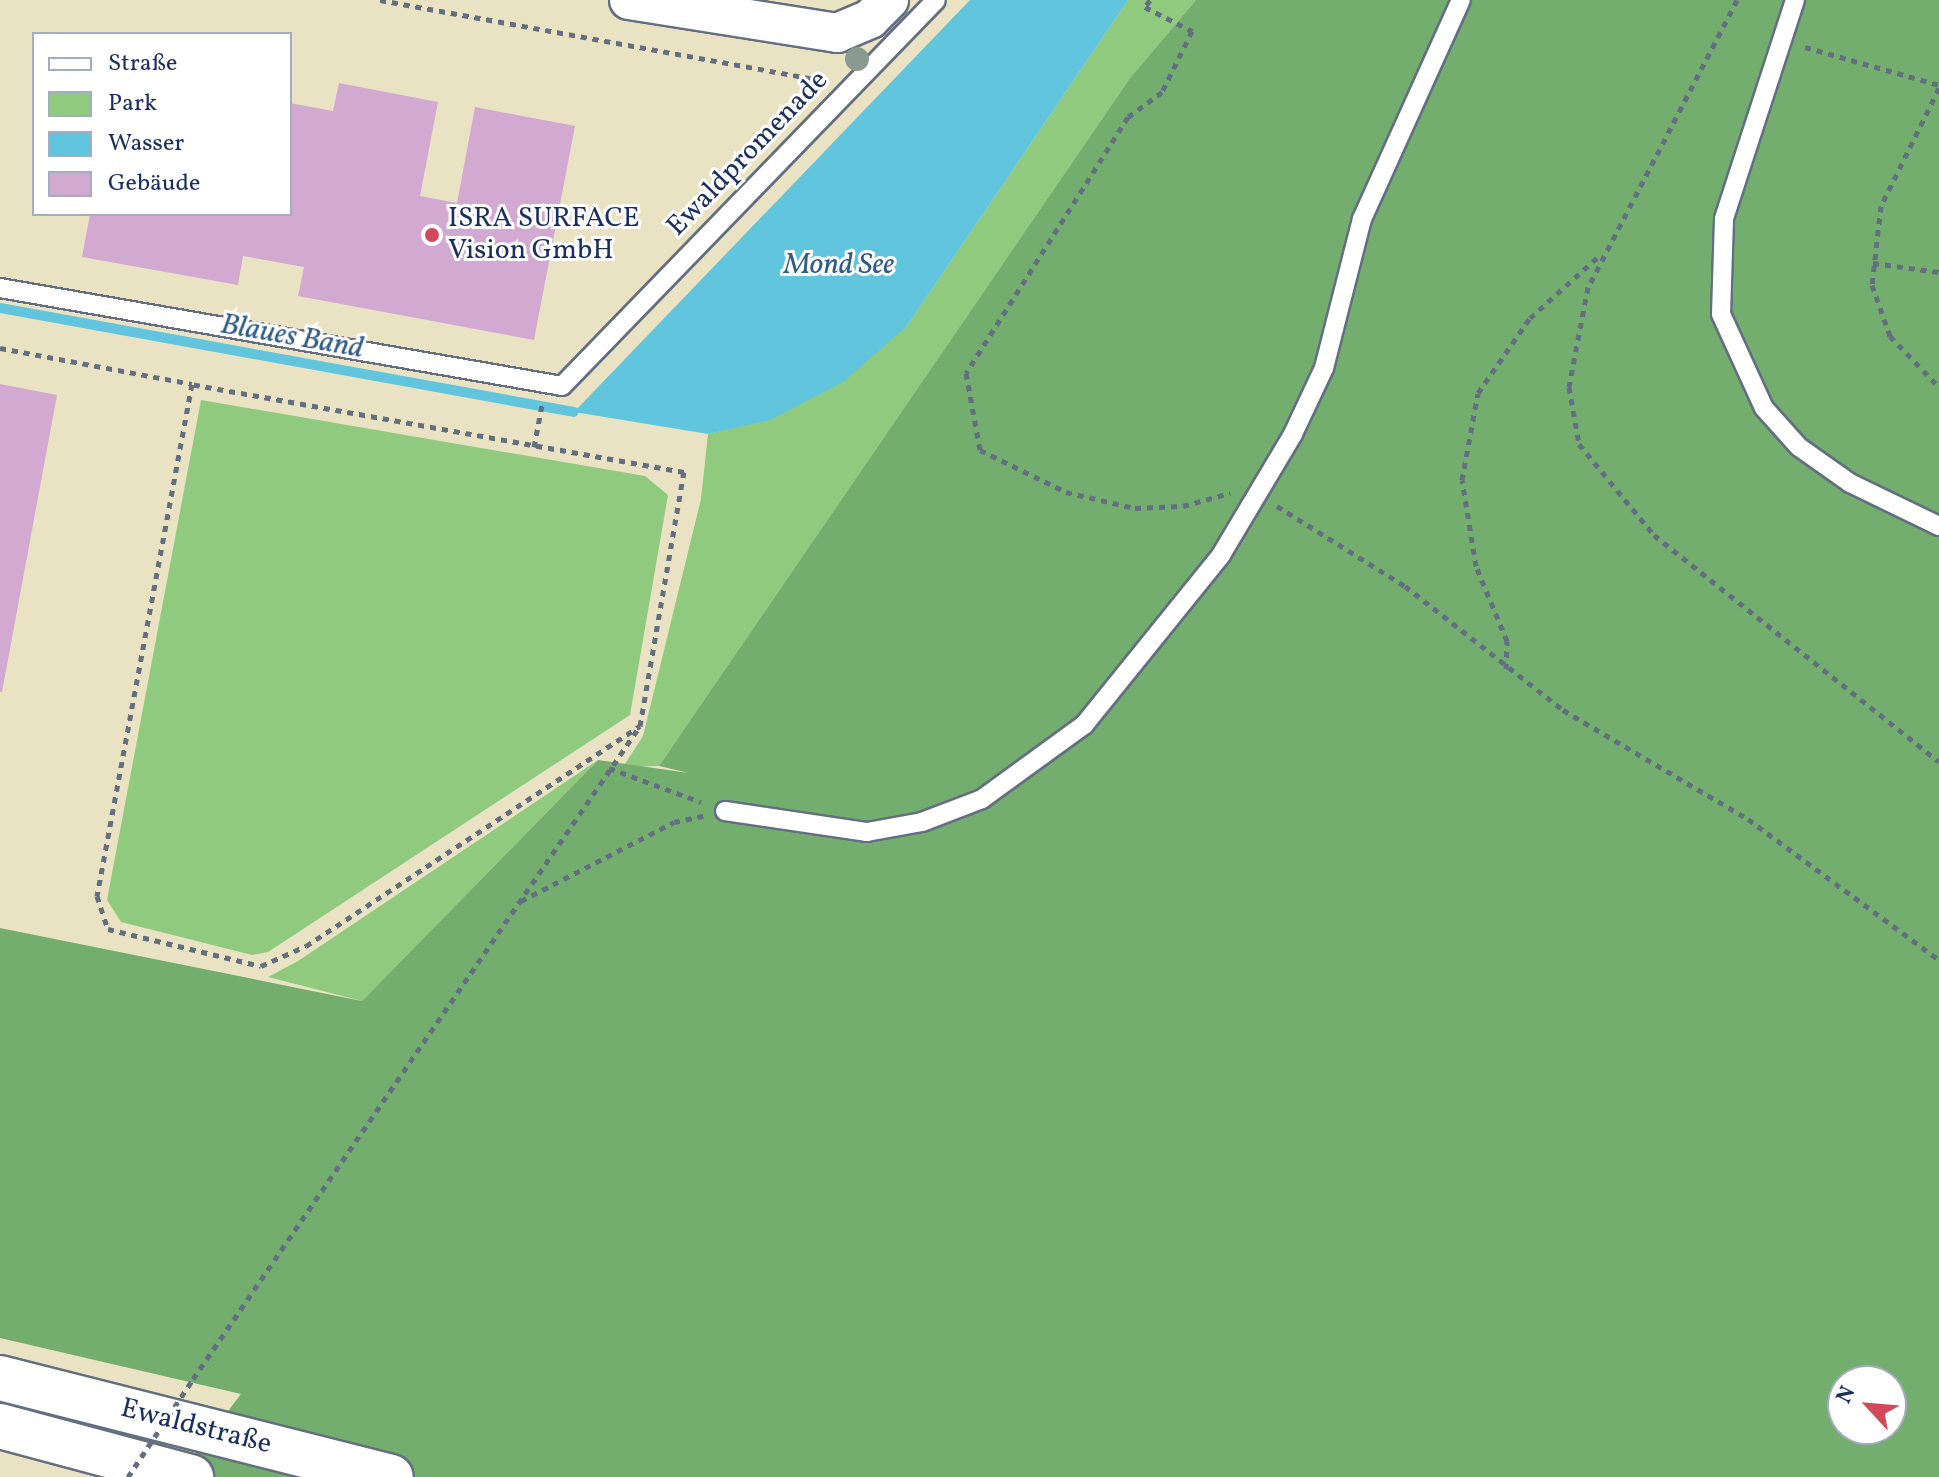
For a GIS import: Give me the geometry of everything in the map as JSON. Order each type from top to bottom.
[{"type":"main road","name":"Ewaldstraße","points":[[0,1378],[391,1477]]},
{"type":"main road","name":"Ewaldstraße","points":[[0,1426],[191,1477]]},
{"type":"street","points":[[629,0],[715,8],[837,33],[870,19],[889,0]]},
{"type":"lane","name":"Ewaldpromenade","points":[[0,288],[562,386],[936,0]]},
{"type":"lane","points":[[725,811],[867,832],[982,799],[1084,725],[1260,496],[1324,368],[1362,219],[1461,0]]},
{"type":"lane","points":[[1795,0],[1724,219],[1721,314],[1764,408],[1799,447],[1850,483],[1939,526]]},
{"type":"path","points":[[380,0],[852,87]]},
{"type":"path","points":[[1150,0],[1145,7],[1192,31],[1162,92],[1128,117],[966,373],[980,450],[1066,492],[1135,508],[1183,506],[1218,491],[1260,496],[1405,586],[1506,669],[1748,819],[1939,960]]},
{"type":"path","points":[[1737,0],[1588,287],[1569,387],[1579,444],[1654,535],[1939,762]]},
{"type":"path","points":[[1781,40],[1939,86],[1881,206],[1872,285],[1890,336],[1939,387]]},
{"type":"path","points":[[1506,669],[1507,641],[1476,566],[1462,480],[1478,393],[1530,318],[1604,252]]},
{"type":"path","points":[[1873,263],[1939,272]]},
{"type":"path","points":[[0,348],[684,472],[640,726],[128,1477]]},
{"type":"path","points":[[192,384],[97,896],[108,929],[261,966],[306,946],[640,726]]},
{"type":"path","points":[[534,447],[543,398]]},
{"type":"path","points":[[609,768],[725,811]]},
{"type":"path","points":[[520,901],[674,822],[725,811]]},
{"type":"green space","points":[[1128,0],[1196,0],[1130,78],[659,766],[623,767],[643,736],[701,499],[708,434],[770,419],[907,326]]},
{"type":"green space","points":[[1196,0],[1939,0],[1939,1477],[178,1477],[241,1394],[0,1338],[0,928],[362,1001],[598,760],[689,773],[659,766],[1130,78]]},
{"type":"green space","points":[[201,400],[645,476],[668,495],[630,715],[268,952],[252,955],[121,922],[107,900]]},
{"type":"green space","points":[[598,760],[362,1001],[268,977],[298,961]]},
{"type":"water","name":"Mond See","points":[[970,0],[1128,0],[907,326],[843,382],[770,420],[708,434],[574,412]]},
{"type":"building","name":"ISRA SURFACE Vision GmbH","points":[[339,83],[438,102],[420,196],[457,203],[475,107],[575,126],[534,340],[298,296],[304,267],[243,256],[238,285],[82,257],[90,216],[292,216],[292,103],[333,111]]},
{"type":"building","points":[[0,384],[57,395],[2,692],[0,692]]},
{"type":"waterway","name":"Blaues Band","points":[[0,308],[574,412]]},
{"type":"place","name":"ISRA SURFACE Vision GmbH","points":[[432,235]]}]
